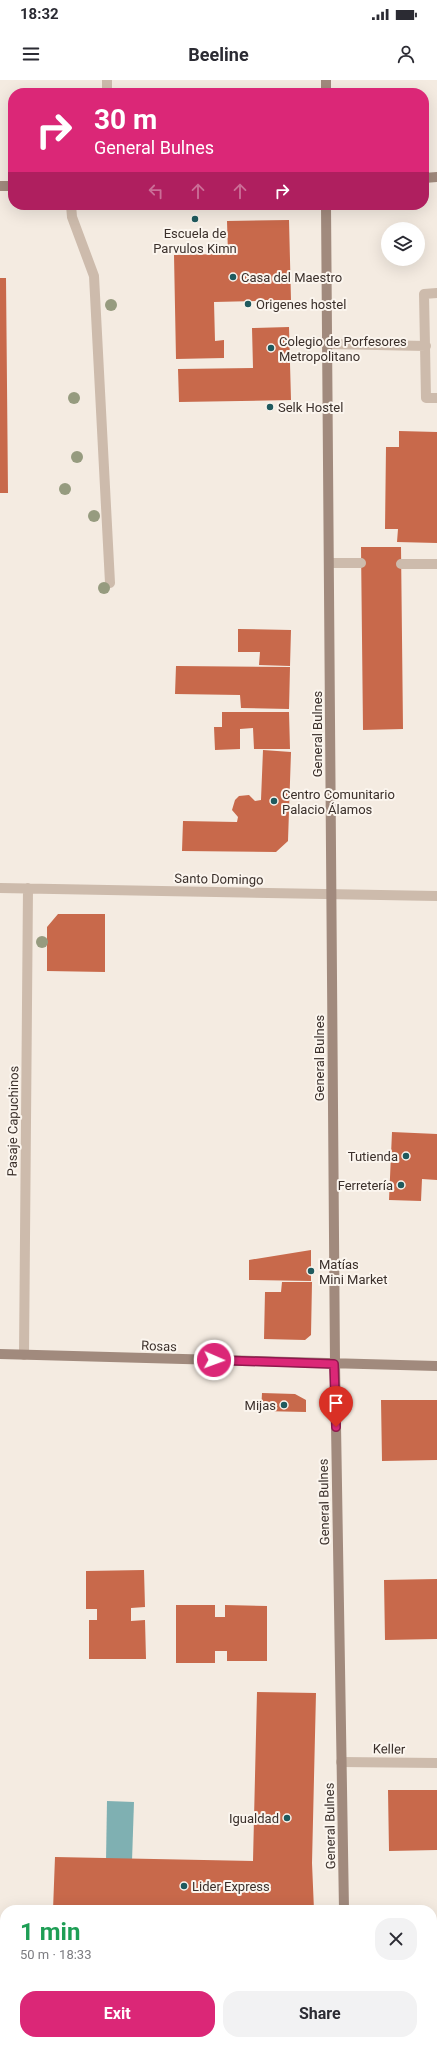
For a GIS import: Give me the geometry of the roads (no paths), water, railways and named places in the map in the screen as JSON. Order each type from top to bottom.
[{"type":"street","points":[[71,210],[72,217],[94,276],[110,583]]},
{"type":"street","name":"General Bulnes","points":[[326,210],[334,1364],[344,1905]]},
{"type":"street","points":[[437,293],[424,294],[426,398],[437,398]]},
{"type":"street","points":[[327,344],[426,346]]},
{"type":"street","points":[[329,563],[361,563]]},
{"type":"street","points":[[401,564],[437,564]]},
{"type":"street","name":"Santo Domingo","points":[[0,888],[437,896]]},
{"type":"street","name":"Pasaje Capuchinos","points":[[24,1355],[28,888]]},
{"type":"street","name":"Rosas","points":[[0,1354],[437,1366]]},
{"type":"street","name":"Keller","points":[[342,1762],[437,1763]]},
{"type":"water","points":[[107,1801],[134,1802],[132,1861],[106,1861]]},
{"type":"place","name":"Escuela de Parvulos Kimn","points":[[195,219]]},
{"type":"place","name":"Casa del Maestro","points":[[233,277]]},
{"type":"place","name":"Origenes hostel","points":[[248,304]]},
{"type":"place","name":"Colegio de Porfesores Metropolitano","points":[[271,348]]},
{"type":"place","name":"Selk Hostel","points":[[270,407]]},
{"type":"place","name":"Centro Comunitario Palacio Álamos","points":[[274,801]]},
{"type":"place","name":"Tutienda","points":[[406,1156]]},
{"type":"place","name":"Ferretería","points":[[401,1185]]},
{"type":"place","name":"Matías Mini Market","points":[[311,1271]]},
{"type":"place","name":"Mijas","points":[[284,1405]]},
{"type":"place","name":"Igualdad","points":[[287,1818]]},
{"type":"place","name":"Lider Express","points":[[184,1886]]}]
